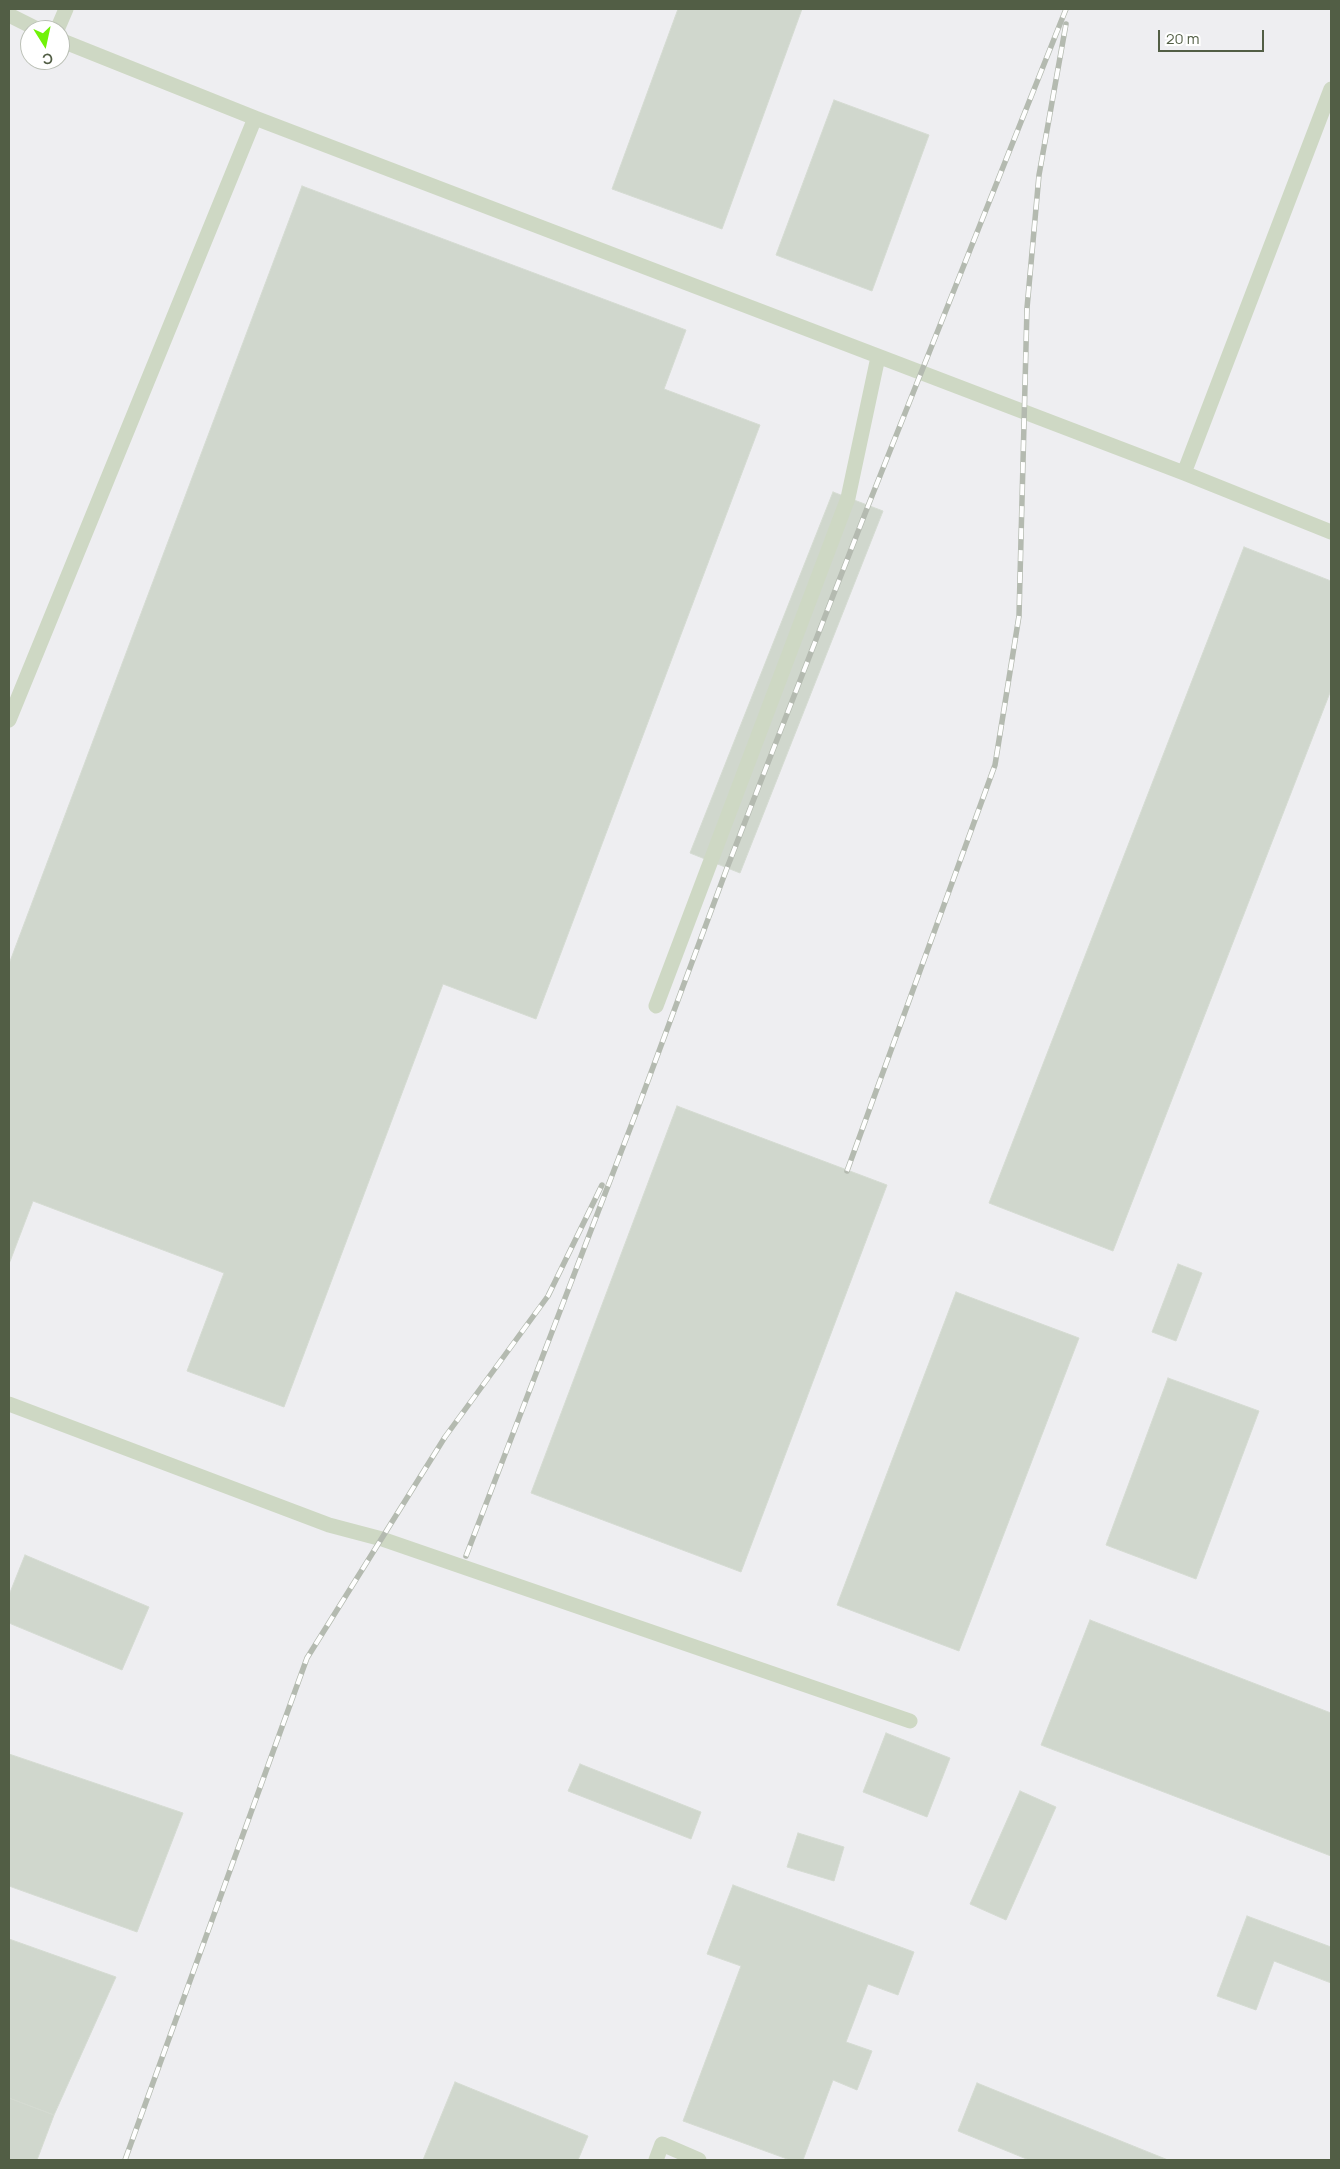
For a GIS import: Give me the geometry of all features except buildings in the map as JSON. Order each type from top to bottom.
[{"type":"lane","points":[[12,13],[23,20]]},
{"type":"lane","points":[[70,44],[255,118],[1184,473],[1331,532]]},
{"type":"lane","points":[[1184,473],[1331,89]]},
{"type":"lane","points":[[9,720],[255,118]]},
{"type":"lane","points":[[656,1006],[848,498],[878,357]]},
{"type":"lane","points":[[9,1404],[329,1525],[382,1539],[910,1721]]},
{"type":"lane","points":[[656,2160],[662,2144],[699,2160]]},
{"type":"railway","points":[[466,1556],[636,1113],[727,868],[868,506],[1066,9]]},
{"type":"railway","points":[[847,1171],[995,765],[1019,616],[1027,308],[1039,175],[1066,24]]},
{"type":"railway","points":[[125,2160],[307,1658],[445,1437],[548,1296],[602,1185]]}]
